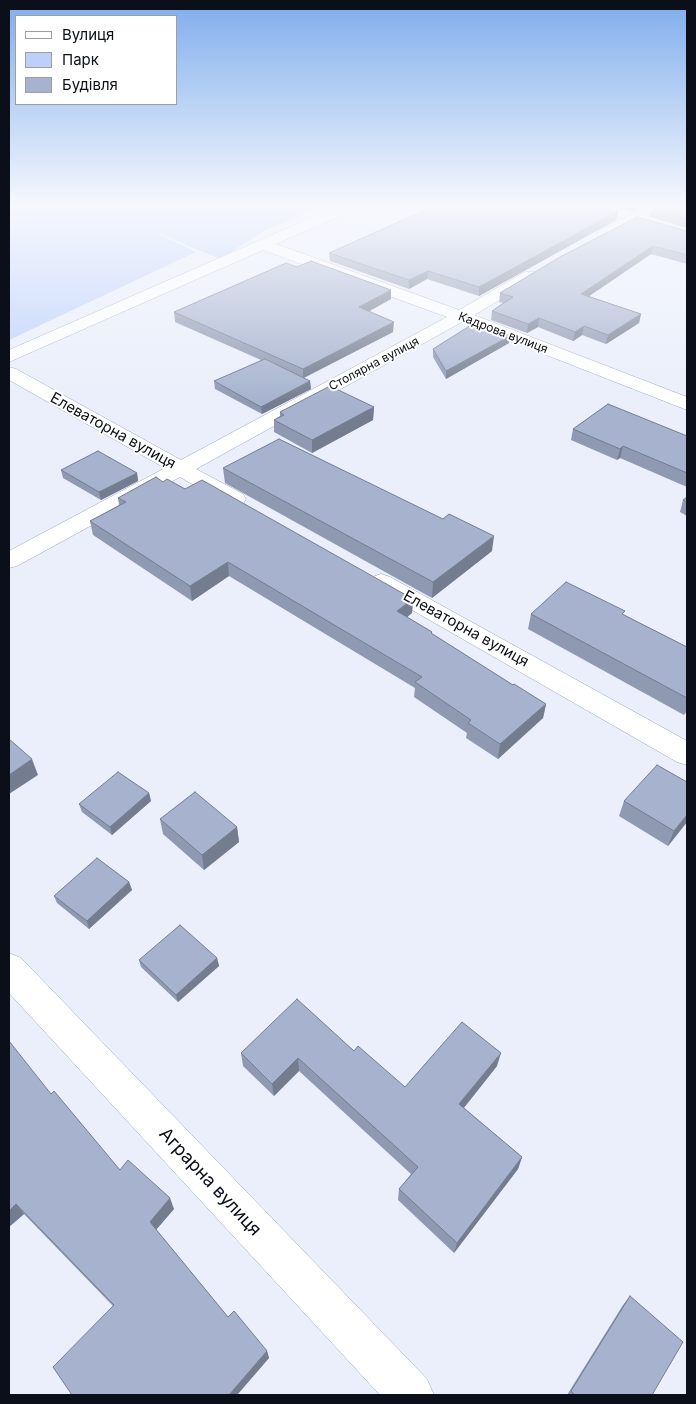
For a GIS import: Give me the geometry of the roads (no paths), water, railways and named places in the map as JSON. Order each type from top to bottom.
[{"type":"street","points":[[9,357],[200,272]]},
{"type":"street","name":"Кадрова вулиця","points":[[338,272],[461,316],[687,404]]},
{"type":"street","name":"Столярна вулиця","points":[[9,561],[461,316],[536,272]]},
{"type":"street","name":"Елеваторна вулиця","points":[[9,374],[258,512]]},
{"type":"street","name":"Елеваторна вулиця","points":[[361,570],[687,754]]},
{"type":"street","name":"Аграрна вулиця","points":[[9,969],[410,1395]]}]
